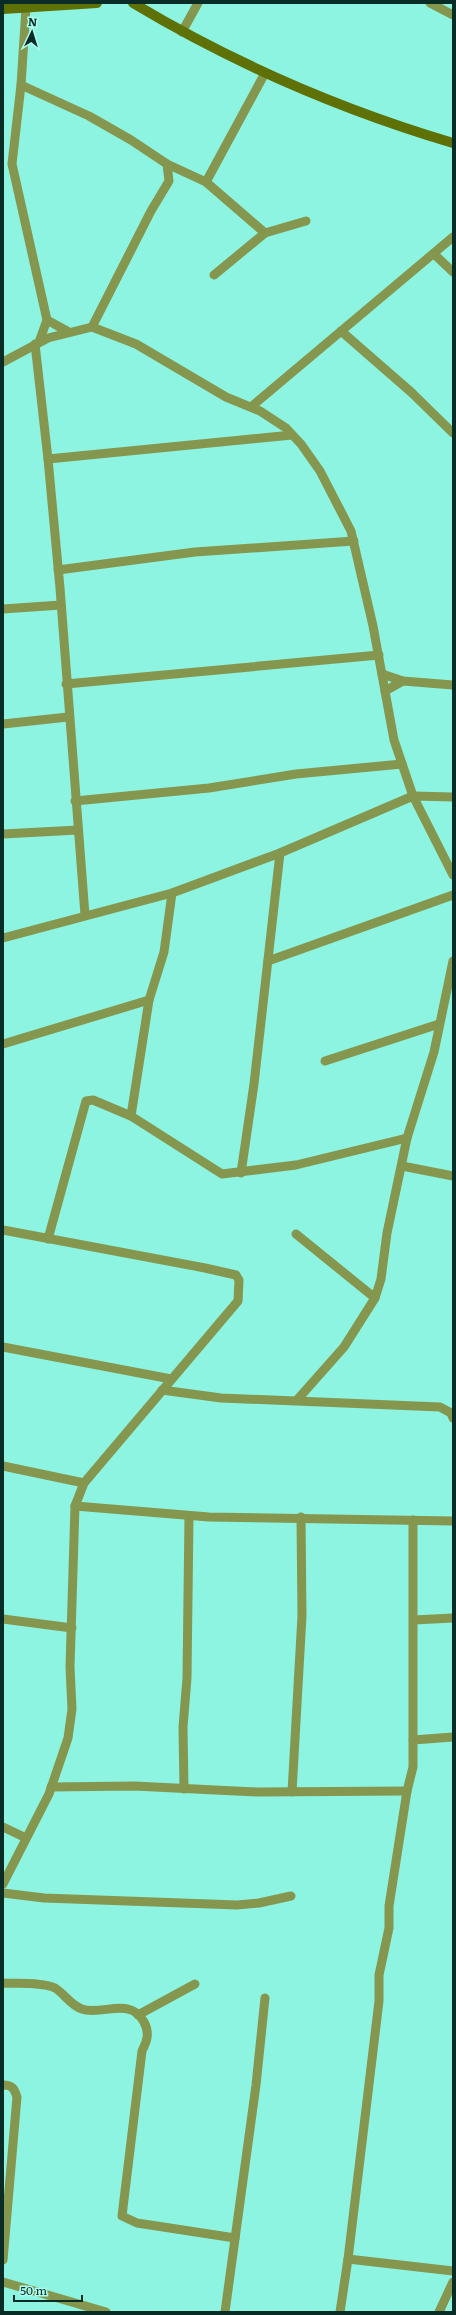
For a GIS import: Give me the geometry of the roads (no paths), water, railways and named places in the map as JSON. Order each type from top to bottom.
[{"type":"main road","points":[[3,8],[26,8],[96,3]]},
{"type":"main road","points":[[133,3],[182,32],[265,73],[387,123],[453,143]]},
{"type":"street","points":[[182,32],[198,3]]},
{"type":"street","points":[[430,3],[453,15]]},
{"type":"street","points":[[26,8],[21,85],[12,164],[47,320],[37,344],[61,604],[68,717],[85,915]]},
{"type":"street","points":[[206,182],[265,73]]},
{"type":"street","points":[[21,85],[89,116],[132,140],[167,164],[206,182],[265,233]]},
{"type":"street","points":[[3,152],[13,153]]},
{"type":"street","points":[[167,164],[169,182]]},
{"type":"street","points":[[92,327],[151,211],[169,182],[188,175]]},
{"type":"street","points":[[214,275],[265,233],[306,221]]},
{"type":"street","points":[[251,407],[453,237]]},
{"type":"street","points":[[434,254],[453,272]]},
{"type":"street","points":[[47,320],[66,331]]},
{"type":"street","points":[[3,362],[66,331],[92,327],[136,344],[226,396],[251,407],[286,428],[320,471],[352,531],[379,656],[394,740],[413,796],[453,874]]},
{"type":"street","points":[[341,331],[412,392],[453,433]]},
{"type":"street","points":[[48,459],[292,435]]},
{"type":"street","points":[[58,570],[195,552],[354,541]]},
{"type":"street","points":[[3,609],[61,604]]},
{"type":"street","points":[[66,684],[379,656]]},
{"type":"street","points":[[382,674],[403,681],[453,685]]},
{"type":"street","points":[[385,691],[403,681]]},
{"type":"street","points":[[3,724],[68,717]]},
{"type":"street","points":[[75,801],[209,788],[296,774],[402,764]]},
{"type":"street","points":[[3,938],[172,893],[280,853],[413,796],[453,797]]},
{"type":"street","points":[[3,834],[78,830]]},
{"type":"street","points":[[241,1173],[254,1084],[280,853]]},
{"type":"street","points":[[131,1116],[149,1000],[164,952],[172,893]]},
{"type":"street","points":[[268,961],[453,895]]},
{"type":"street","points":[[297,1400],[344,1346],[375,1298],[381,1278],[386,1233],[407,1138],[434,1052],[453,961]]},
{"type":"street","points":[[3,1044],[149,1000]]},
{"type":"street","points":[[325,1061],[439,1024]]},
{"type":"street","points":[[48,1239],[86,1100],[93,1100],[131,1116],[222,1174],[241,1173],[296,1165],[407,1138]]},
{"type":"street","points":[[402,1166],[453,1176]]},
{"type":"street","points":[[3,1230],[236,1275],[239,1280],[238,1301],[84,1483],[75,1506],[70,1667],[72,1709],[68,1738],[51,1787],[3,1884]]},
{"type":"street","points":[[296,1234],[375,1298]]},
{"type":"street","points":[[3,1347],[171,1379]]},
{"type":"street","points":[[162,1390],[221,1398],[440,1407],[451,1413],[453,1418]]},
{"type":"street","points":[[3,1466],[84,1483]]},
{"type":"street","points":[[75,1506],[189,1516],[453,1521]]},
{"type":"street","points":[[184,1789],[183,1727],[187,1670],[189,1516]]},
{"type":"street","points":[[292,1792],[302,1616],[301,1517]]},
{"type":"street","points":[[340,2312],[348,2259],[379,2001],[379,1975],[389,1928],[389,1906],[407,1791],[413,1767],[413,1520]]},
{"type":"street","points":[[414,1620],[453,1618]]},
{"type":"street","points":[[3,1619],[72,1628]]},
{"type":"street","points":[[413,1740],[453,1738]]},
{"type":"street","points":[[51,1787],[134,1786],[292,1792],[407,1791]]},
{"type":"street","points":[[3,1827],[26,1838]]},
{"type":"street","points":[[3,1893],[44,1898],[206,1902],[237,1905],[259,1903],[291,1896]]},
{"type":"street","points":[[3,1983],[45,1985],[56,1989],[66,2000],[83,2010],[112,2007],[130,2010],[138,2015],[148,2028],[148,2039],[142,2051],[122,2216],[137,2223],[235,2238]]},
{"type":"street","points":[[138,2015],[195,1984]]},
{"type":"street","points":[[225,2312],[256,2085],[265,1998]]},
{"type":"street","points":[[3,2085],[10,2085],[15,2089],[17,2096],[3,2260]]},
{"type":"street","points":[[348,2259],[453,2271]]},
{"type":"street","points":[[3,2282],[106,2312]]},
{"type":"street","points":[[439,2312],[453,2282]]}]
